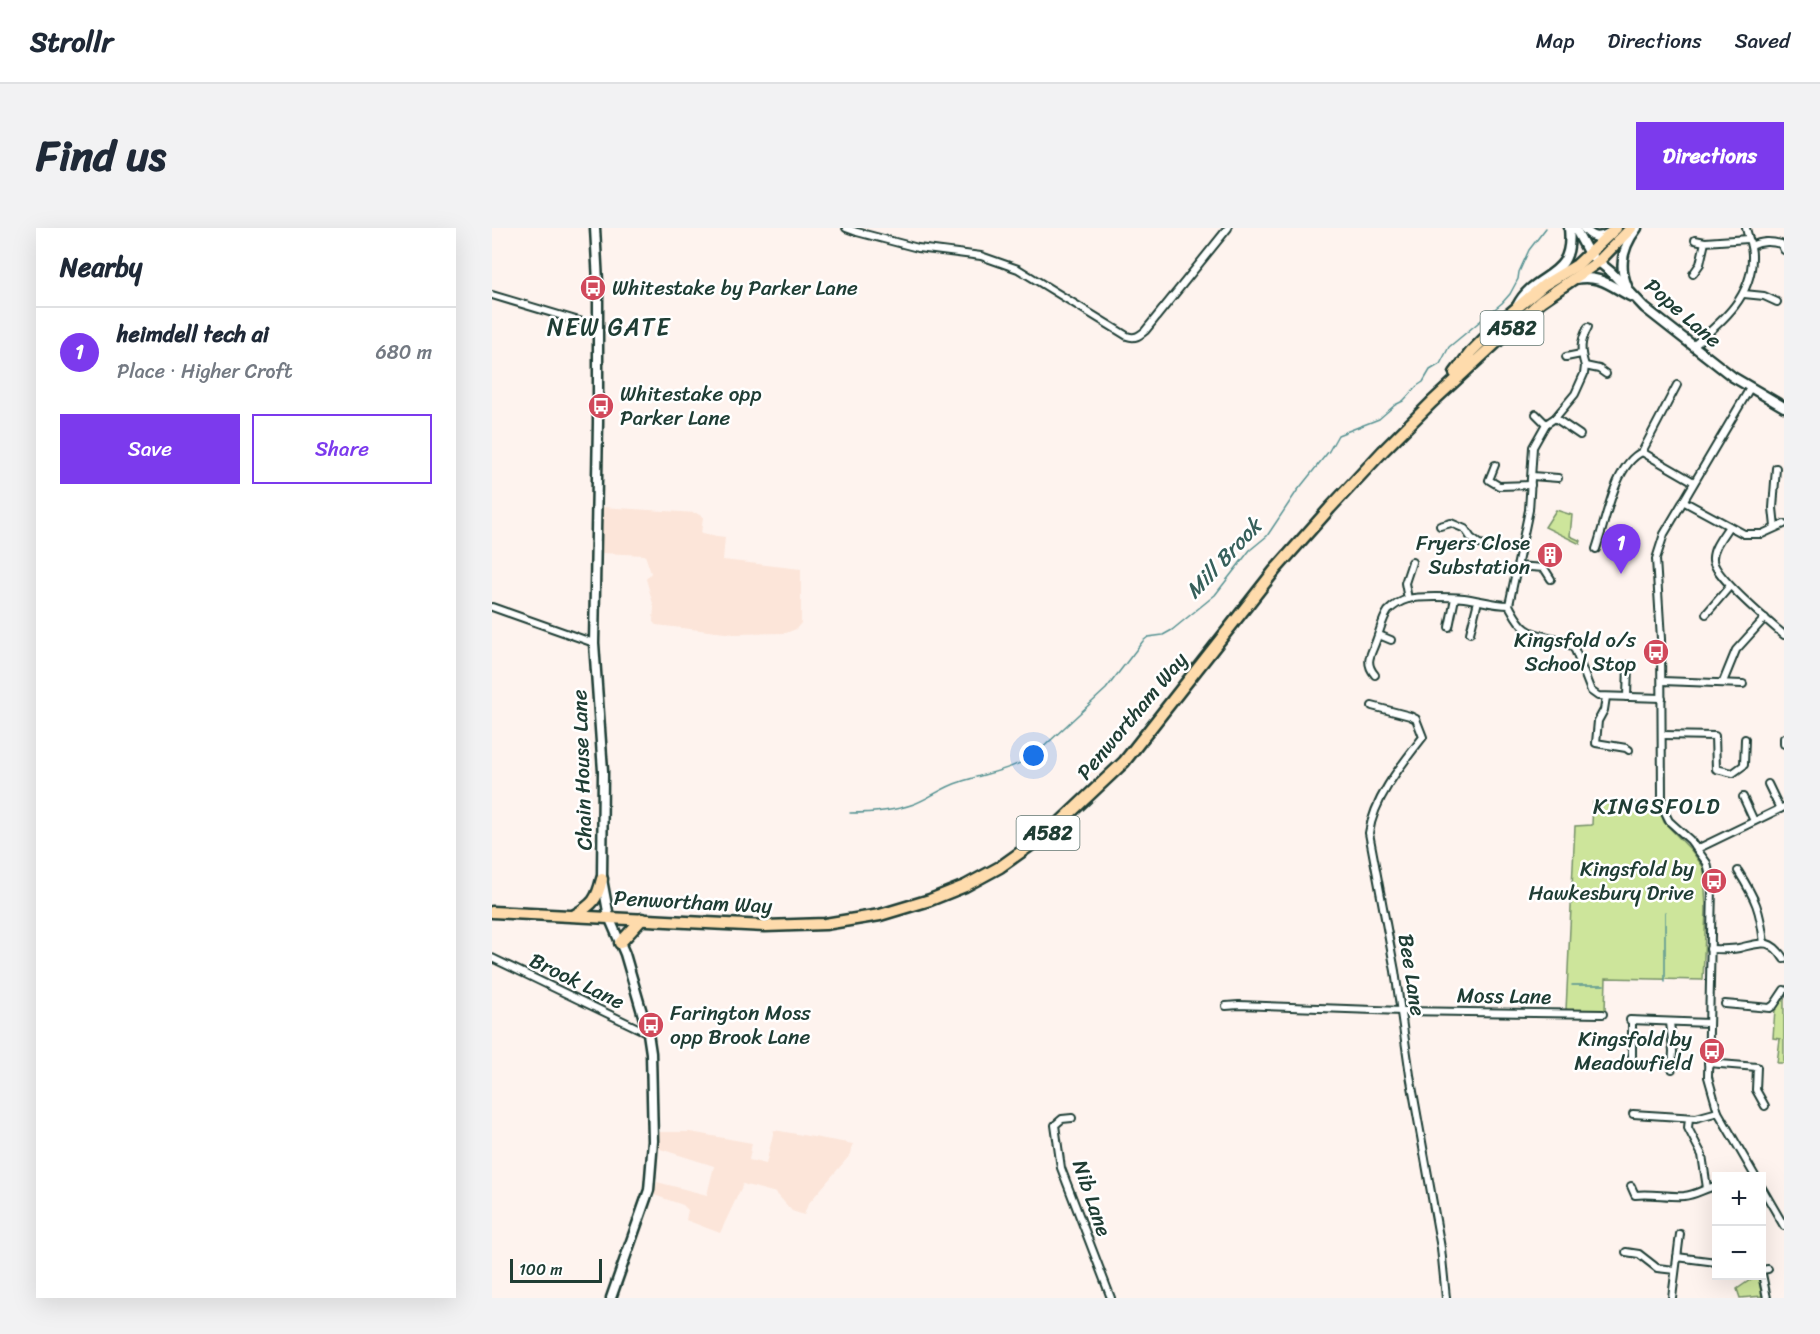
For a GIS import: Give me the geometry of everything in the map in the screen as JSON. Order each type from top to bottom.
[{"type":"highway","name":"A582","points":[[1598,262],[1631,228]]},
{"type":"highway","name":"A582","points":[[1589,254],[1616,229]]},
{"type":"highway","name":"Penwortham Way","points":[[1432,402],[1471,352],[1515,309],[1544,285],[1577,265],[1589,254]]},
{"type":"highway","name":"Penwortham Way","points":[[492,912],[609,916],[765,926],[825,924],[880,915],[930,900],[964,886],[1000,867],[1052,830],[1089,798],[1124,762],[1275,570],[1330,508],[1432,402],[1541,301],[1598,262]]},
{"type":"highway","points":[[575,915],[592,905],[599,894],[603,879]]},
{"type":"highway","points":[[620,943],[642,919]]},
{"type":"street","name":"Chain House Lane","points":[[595,228],[598,282],[596,326],[598,423],[594,643],[603,771],[603,879],[609,916],[620,943],[648,1034],[652,1075],[652,1177],[643,1211],[612,1298]]},
{"type":"street","points":[[846,228],[918,248],[981,256],[1018,269],[1127,336],[1139,336],[1145,330],[1227,228]]},
{"type":"street","points":[[1515,309],[1522,295],[1558,269],[1567,258],[1570,246],[1569,228]]},
{"type":"street","name":"Pope Lane","points":[[1575,228],[1589,254],[1638,300],[1713,362],[1750,388],[1784,407]]},
{"type":"street","points":[[1584,228],[1590,235],[1597,237],[1616,229]]},
{"type":"street","points":[[1629,290],[1624,278],[1623,256],[1625,245],[1637,228]]},
{"type":"street","points":[[1694,345],[1734,309],[1744,294],[1751,273],[1751,246],[1746,228]]},
{"type":"street","points":[[1695,240],[1705,242],[1748,239]]},
{"type":"street","points":[[1693,274],[1700,264],[1705,242]]},
{"type":"street","points":[[1751,246],[1761,242],[1771,242],[1781,244],[1784,250]]},
{"type":"street","points":[[1569,280],[1584,277],[1602,280],[1638,300]]},
{"type":"street","points":[[1744,294],[1764,296],[1776,302]]},
{"type":"street","points":[[492,295],[596,326]]},
{"type":"street","points":[[1588,327],[1581,339],[1584,374],[1575,394],[1556,418],[1546,424],[1533,447],[1529,510],[1509,605],[1527,630],[1571,645],[1591,691],[1598,696],[1662,698]]},
{"type":"street","points":[[1566,357],[1581,354]]},
{"type":"street","points":[[1585,366],[1599,369],[1606,374]]},
{"type":"street","points":[[1596,549],[1616,484],[1634,455],[1642,452],[1677,385]]},
{"type":"street","points":[[1750,388],[1664,534],[1656,559],[1662,681],[1662,798],[1665,813],[1707,863],[1711,879],[1708,1077],[1718,1113],[1753,1172]]},
{"type":"street","points":[[1536,414],[1546,424]]},
{"type":"street","points":[[1556,418],[1580,435]]},
{"type":"street","points":[[1642,452],[1695,482]]},
{"type":"street","points":[[1495,465],[1489,480],[1499,486],[1531,485]]},
{"type":"street","points":[[1775,527],[1773,508],[1776,468]]},
{"type":"street","points":[[1532,476],[1558,478]]},
{"type":"street","points":[[1683,501],[1744,534],[1755,535],[1770,532],[1775,527],[1784,525]]},
{"type":"street","points":[[1440,526],[1451,523],[1465,529],[1479,544],[1502,549],[1520,549]]},
{"type":"street","points":[[1729,526],[1717,545],[1713,560],[1715,568],[1730,586],[1784,635]]},
{"type":"street","points":[[1544,568],[1547,561]]},
{"type":"street","points":[[1408,599],[1405,584],[1412,562]]},
{"type":"street","points":[[1517,566],[1544,568]]},
{"type":"street","points":[[1544,568],[1551,579]]},
{"type":"street","points":[[1706,614],[1730,586]]},
{"type":"street","points":[[1375,675],[1369,668],[1368,661],[1388,612],[1395,605],[1408,599],[1455,598],[1509,605]]},
{"type":"street","points":[[1449,627],[1455,598]]},
{"type":"street","points":[[1470,633],[1478,601]]},
{"type":"street","points":[[492,607],[594,643]]},
{"type":"street","points":[[1723,682],[1736,650],[1765,618]]},
{"type":"street","points":[[1379,635],[1391,640]]},
{"type":"street","points":[[1627,697],[1628,665]]},
{"type":"street","points":[[1662,681],[1743,684]]},
{"type":"street","points":[[1606,697],[1604,710],[1598,721],[1596,743],[1626,747],[1629,750]]},
{"type":"street","name":"Bee Lane","points":[[1372,706],[1416,719],[1423,737],[1383,794],[1369,833],[1441,1248],[1446,1298]]},
{"type":"street","points":[[1662,735],[1715,736],[1716,769],[1733,773],[1744,765],[1745,739]]},
{"type":"street","points":[[1784,738],[1784,744]]},
{"type":"street","points":[[1697,849],[1782,808],[1768,784]]},
{"type":"street","points":[[1743,797],[1754,821]]},
{"type":"street","points":[[1738,871],[1753,895],[1760,913],[1764,943]]},
{"type":"street","points":[[1710,949],[1735,948],[1757,942],[1777,949],[1784,959]]},
{"type":"street","name":"Brook Lane","points":[[492,958],[648,1034]]},
{"type":"street","points":[[1725,1004],[1770,1008],[1784,990]]},
{"type":"street","name":"Moss Lane","points":[[1226,1006],[1603,1014]]},
{"type":"street","points":[[1632,1057],[1631,1020],[1709,1023]]},
{"type":"street","points":[[1670,1022],[1672,1069]]},
{"type":"street","points":[[1708,1063],[1756,1067],[1756,1090],[1765,1106]]},
{"type":"street","points":[[1633,1114],[1689,1118],[1707,1117],[1718,1113]]},
{"type":"street","name":"Nib Lane","points":[[1072,1118],[1062,1119],[1055,1125],[1061,1168],[1111,1298]]},
{"type":"street","points":[[1689,1118],[1688,1128],[1702,1155],[1707,1188]]},
{"type":"street","points":[[1631,1186],[1635,1195]]},
{"type":"street","points":[[1627,1198],[1647,1194],[1693,1195],[1712,1187]]},
{"type":"street","points":[[1766,1196],[1784,1226]]},
{"type":"street","points":[[1672,1298],[1680,1234]]},
{"type":"street","points":[[1626,1252],[1639,1254],[1657,1268],[1675,1270]]},
{"type":"street","points":[[1677,1257],[1712,1261]]},
{"type":"street","points":[[1765,1280],[1767,1298]]},
{"type":"shaded area","points":[[602,507],[696,513],[703,517],[701,534],[725,537],[723,560],[801,569],[801,623],[796,629],[786,633],[734,634],[656,625],[653,622],[654,607],[646,579],[651,573],[645,555],[601,553]]},
{"type":"shaded area","points":[[774,1130],[853,1144],[851,1154],[808,1204],[804,1215],[792,1211],[776,1193],[743,1184],[720,1233],[686,1220],[688,1210],[683,1205],[654,1195],[657,1182],[707,1195],[714,1166],[657,1148],[658,1132],[690,1132],[752,1143],[749,1160],[766,1164]]},
{"type":"green space","points":[[1556,510],[1572,515],[1570,536],[1581,541],[1580,544],[1545,527]]},
{"type":"green space","points":[[1593,802],[1657,803],[1664,822],[1691,850],[1704,868],[1706,909],[1703,980],[1606,978],[1605,1011],[1566,1010],[1575,826],[1592,825]]},
{"type":"green space","points":[[1784,996],[1784,1063],[1777,1063],[1780,1039],[1773,1038],[1775,1009]]},
{"type":"green space","points":[[1750,1280],[1759,1280],[1762,1296],[1740,1298],[1737,1289]]},
{"type":"waterway","name":"Mill Brook","points":[[850,813],[882,811],[914,804],[954,784],[1009,767],[1037,753],[1106,689],[1143,641],[1148,637],[1163,635],[1172,630],[1215,595],[1250,550],[1267,536],[1297,491],[1329,451],[1338,435],[1379,419],[1403,401],[1423,382],[1430,370],[1440,364],[1449,347],[1502,303],[1518,279],[1529,250],[1546,228]]},
{"type":"waterway","points":[[1665,912],[1665,982]]},
{"type":"waterway","points":[[1572,985],[1604,985]]},
{"type":"place","name":"Whitestake by Parker Lane","points":[[593,288]]},
{"type":"place","name":"Whitestake opp Parker Lane","points":[[601,406]]},
{"type":"place","name":"Fryers Close Substation","points":[[1550,555]]},
{"type":"place","name":"heimdell tech ai","points":[[1621,574]]},
{"type":"place","name":"Kingsfold o/s School Stop","points":[[1656,652]]},
{"type":"place","name":"Kingsfold by Hawkesbury Drive","points":[[1714,881]]},
{"type":"place","name":"Farington Moss opp Brook Lane","points":[[651,1025]]},
{"type":"place","name":"Kingsfold by Meadowfield","points":[[1712,1051]]},
{"type":"district","name":"NEW GATE","points":[[609,327]]},
{"type":"district","name":"KINGSFOLD","points":[[1657,806]]}]
